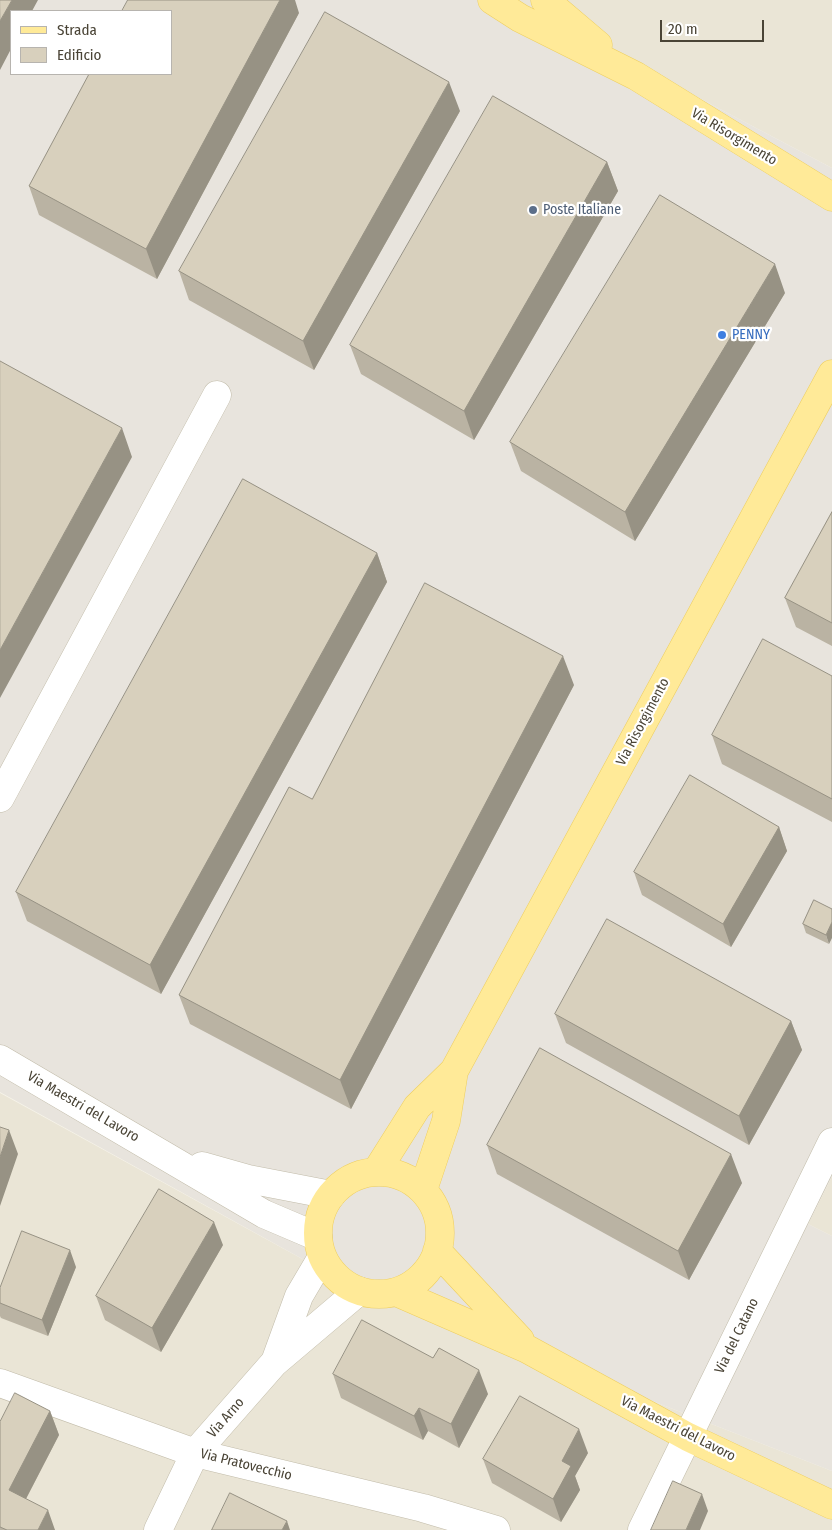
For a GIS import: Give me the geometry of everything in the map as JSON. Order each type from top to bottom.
[{"type":"main road","name":"Via Risorgimento","points":[[492,0],[520,18],[636,76],[832,197]]},
{"type":"main road","name":"Via Risorgimento","points":[[545,0],[636,76]]},
{"type":"main road","name":"Via Risorgimento","points":[[376,1172],[418,1107],[454,1071],[832,374]]},
{"type":"main road","name":"Via Risorgimento","points":[[423,1190],[446,1121],[454,1071]]},
{"type":"main road","name":"Via Maestri del Lavoro","points":[[376,1172],[393,1174],[409,1180],[423,1190],[433,1204],[438,1219],[440,1236],[437,1251],[428,1269],[414,1283],[396,1292],[378,1294],[359,1291],[343,1284],[331,1272],[320,1247],[319,1223],[323,1208],[331,1196],[343,1183],[359,1176],[376,1172]]},
{"type":"main road","name":"Via Maestri del Lavoro","points":[[437,1251],[527,1349]]},
{"type":"main road","name":"Via Maestri del Lavoro","points":[[396,1292],[527,1349],[688,1437],[832,1505]]},
{"type":"street","points":[[0,798],[217,395]]},
{"type":"street","name":"Via Maestri del Lavoro","points":[[0,1059],[320,1247]]},
{"type":"street","name":"Via del Catano","points":[[642,1530],[832,1142]]},
{"type":"street","name":"Via Maestri del Lavoro","points":[[166,1156],[248,1179],[331,1196]]},
{"type":"street","name":"Via Arno","points":[[274,1363],[320,1247]]},
{"type":"street","name":"Via Arno","points":[[158,1530],[195,1453],[274,1363],[359,1291]]},
{"type":"street","name":"Via Pratovecchio","points":[[0,1383],[195,1453],[423,1508],[496,1530]]},
{"type":"shaded area","points":[[0,0],[513,0],[832,168],[832,1176],[808,1224],[832,1236],[832,1471],[337,1278],[0,1092]]},
{"type":"shaded area","points":[[513,0],[832,0],[832,168]]},
{"type":"shaded area","points":[[0,1093],[337,1278],[832,1471],[832,1530],[0,1530]]},
{"type":"shaded area","points":[[832,1176],[832,1236],[808,1224]]},
{"type":"building","points":[[0,0],[12,0],[0,21]]},
{"type":"building","points":[[128,0],[280,0],[146,249],[29,186],[88,75],[172,75],[172,10],[123,10]]},
{"type":"building","points":[[325,12],[449,82],[303,341],[179,271]]},
{"type":"building","points":[[493,96],[607,162],[464,411],[350,345]]},
{"type":"building","points":[[660,195],[775,264],[625,512],[510,442]]},
{"type":"building","points":[[0,361],[122,428],[0,650]]},
{"type":"building","points":[[243,479],[377,553],[150,965],[16,892]]},
{"type":"building","points":[[832,512],[832,623],[785,598]]},
{"type":"building","points":[[425,583],[563,656],[340,1080],[179,995],[289,787],[312,799]]},
{"type":"building","points":[[763,639],[832,676],[832,799],[712,735]]},
{"type":"building","points":[[690,775],[779,827],[723,924],[634,872]]},
{"type":"building","points":[[814,900],[832,909],[832,922],[826,935],[803,924]]},
{"type":"building","points":[[607,919],[791,1021],[739,1116],[555,1014]]},
{"type":"building","points":[[540,1048],[731,1154],[678,1251],[487,1145]]},
{"type":"building","points":[[0,1127],[9,1130],[0,1157]]},
{"type":"building","points":[[159,1189],[214,1222],[152,1328],[96,1296]]},
{"type":"building","points":[[22,1231],[70,1250],[42,1320],[0,1303],[0,1288]]},
{"type":"building","points":[[362,1320],[433,1358],[439,1348],[479,1370],[451,1424],[419,1408],[414,1416],[333,1374]]},
{"type":"building","points":[[15,1393],[50,1411],[9,1490],[48,1510],[38,1530],[7,1530],[0,1527],[0,1422]]},
{"type":"building","points":[[520,1396],[579,1429],[562,1461],[571,1466],[553,1499],[483,1459]]},
{"type":"building","points":[[673,1481],[702,1494],[686,1530],[651,1530]]},
{"type":"building","points":[[230,1493],[287,1521],[282,1530],[212,1530]]},
{"type":"place","name":"Poste Italiane","points":[[533,210]]},
{"type":"place","name":"PENNY","points":[[722,335]]}]
